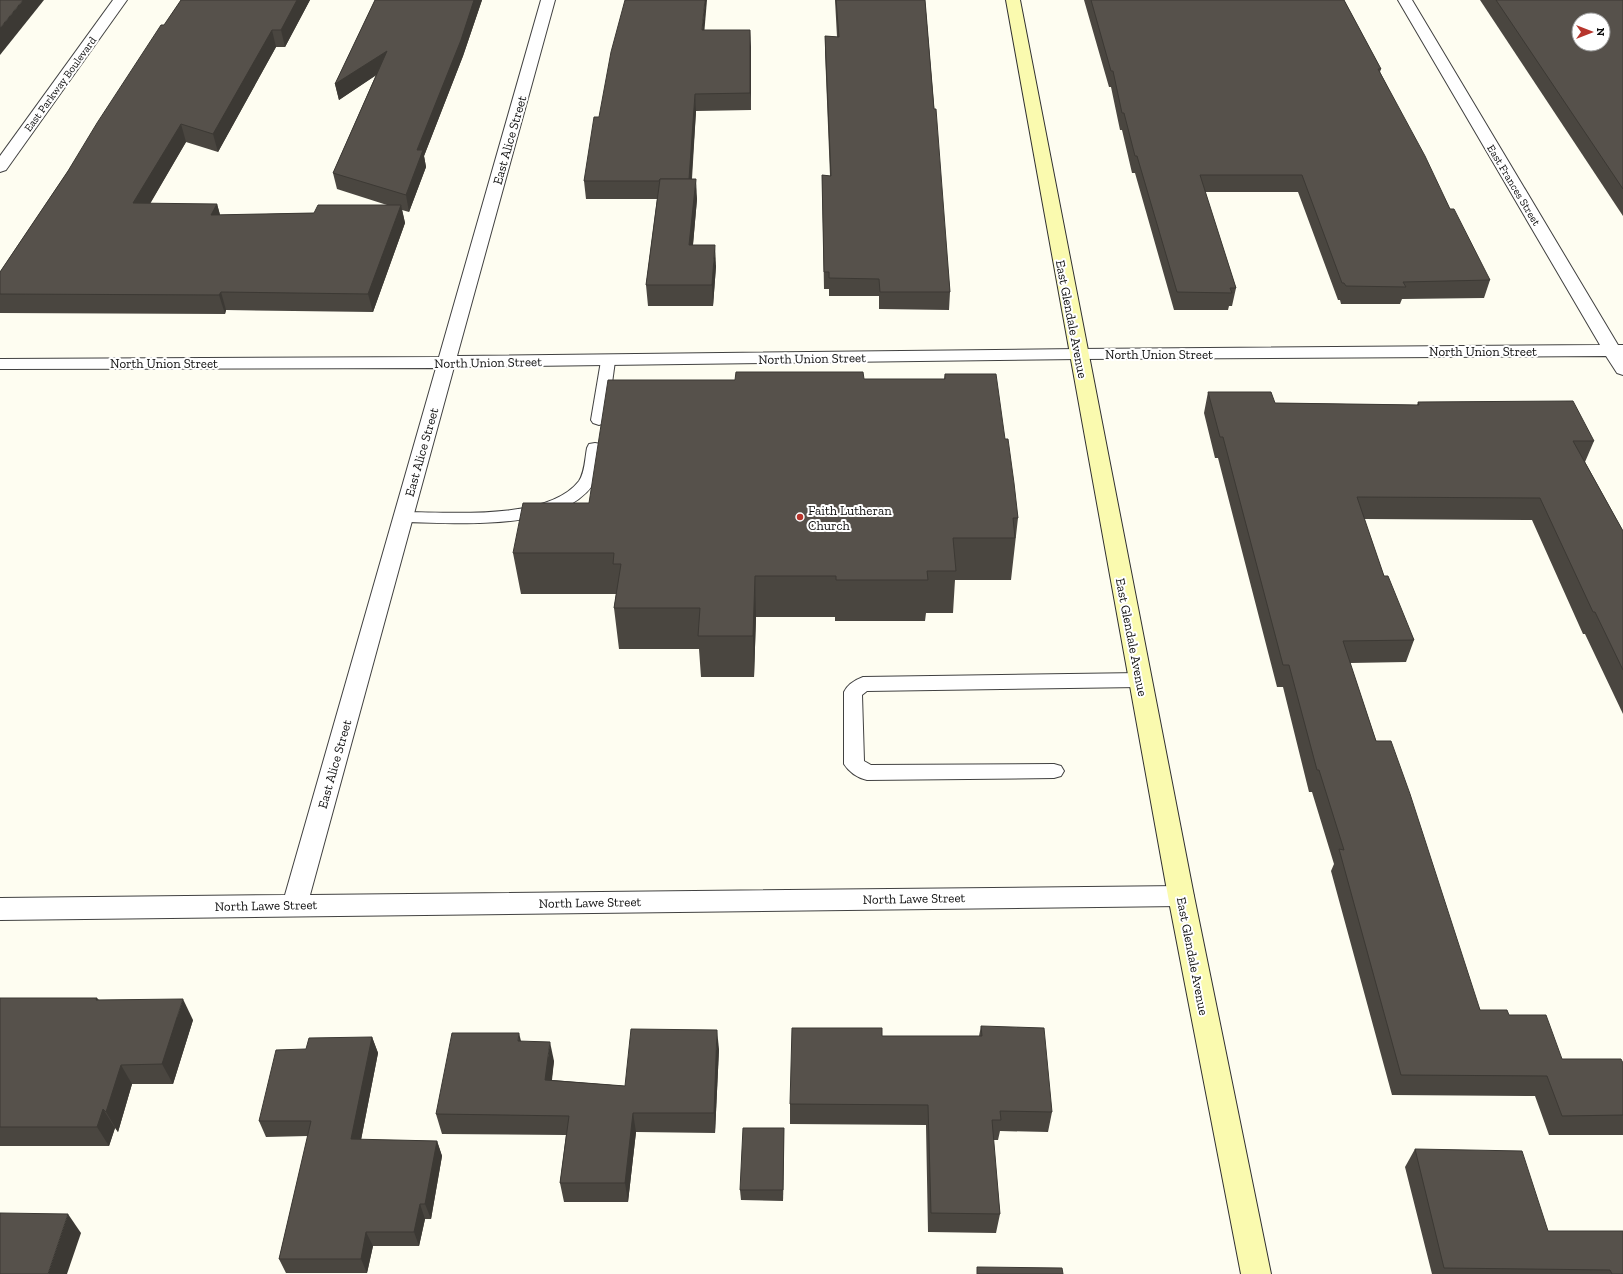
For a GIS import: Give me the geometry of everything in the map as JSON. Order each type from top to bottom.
[{"type":"street","name":"East Parkway Boulevard","points":[[0,167],[120,0]]},
{"type":"street","name":"East Alice Street","points":[[294,904],[548,0]]},
{"type":"street","name":"East Glendale Avenue","points":[[1013,0],[1181,896],[1256,1274]]},
{"type":"street","name":"East Frances Street","points":[[1404,0],[1617,350],[1623,369]]},
{"type":"street","name":"North Union Street","points":[[0,364],[446,362],[1079,354],[1617,350]]},
{"type":"street","name":"North Lawe Street","points":[[0,909],[294,904],[1181,896]]},
{"type":"lane","points":[[599,420],[608,360]]},
{"type":"lane","points":[[403,516],[512,516],[531,514],[549,509],[576,494],[587,483],[595,448]]},
{"type":"lane","points":[[1054,771],[867,773],[854,764],[853,692],[863,684],[1140,680]]},
{"type":"building","points":[[0,0],[23,0],[0,28]]},
{"type":"building","points":[[181,0],[297,0],[281,30],[272,30],[213,134],[181,124],[133,203],[217,204],[211,215],[314,213],[318,205],[401,205],[368,294],[221,292],[219,295],[0,294],[0,272],[68,171],[97,123],[161,25],[164,25]]},
{"type":"building","points":[[375,0],[474,0],[461,40],[417,150],[423,150],[406,195],[333,173],[387,51],[335,84]]},
{"type":"building","points":[[625,0],[705,0],[702,30],[750,30],[750,93],[695,94],[689,179],[660,179],[659,181],[584,181],[594,117],[599,117],[611,52]]},
{"type":"building","points":[[836,0],[925,0],[934,109],[936,109],[950,292],[880,292],[879,279],[829,278],[829,272],[824,272],[822,175],[831,176],[825,36],[839,37]]},
{"type":"building","points":[[1091,0],[1344,0],[1381,69],[1378,69],[1425,156],[1450,209],[1454,209],[1490,280],[1403,282],[1406,287],[1346,286],[1342,283],[1302,175],[1200,175],[1236,288],[1230,288],[1232,293],[1177,292],[1137,156],[1135,156],[1124,113],[1122,113],[1113,71],[1111,71]]},
{"type":"building","points":[[1496,0],[1623,0],[1623,189]]},
{"type":"building","points":[[660,179],[696,179],[689,245],[715,245],[712,285],[646,285]]},
{"type":"building","name":"Faith Lutheran Church","points":[[736,372],[863,372],[864,379],[945,379],[945,374],[996,374],[1005,439],[1008,439],[1014,483],[1018,518],[1013,518],[1015,538],[953,538],[956,571],[927,571],[928,580],[836,580],[836,576],[755,576],[753,636],[698,636],[700,608],[614,608],[621,564],[613,564],[614,553],[513,553],[523,503],[589,503],[608,380],[735,380]]},
{"type":"building","points":[[1208,392],[1271,392],[1275,403],[1419,405],[1418,402],[1573,401],[1594,441],[1573,441],[1623,531],[1623,670],[1595,612],[1593,612],[1540,498],[1357,497],[1384,576],[1388,576],[1414,640],[1343,641],[1376,741],[1391,741],[1410,794],[1480,1010],[1507,1010],[1509,1015],[1546,1015],[1562,1059],[1621,1059],[1623,1063],[1623,1115],[1562,1116],[1547,1076],[1401,1075],[1339,849],[1344,850],[1319,770],[1317,770],[1289,665],[1283,665],[1223,437],[1220,437]]},
{"type":"building","points":[[0,998],[97,998],[96,1000],[183,999],[162,1064],[121,1065],[106,1112],[103,1109],[97,1127],[0,1127]]},
{"type":"building","points":[[981,1026],[1044,1028],[1052,1112],[1000,1111],[1001,1120],[992,1120],[1000,1214],[931,1213],[928,1105],[790,1104],[792,1028],[882,1028],[882,1036],[982,1036]]},
{"type":"building","points":[[631,1029],[717,1030],[714,1113],[633,1113],[625,1183],[560,1183],[569,1116],[436,1114],[452,1033],[519,1033],[518,1041],[550,1042],[545,1080],[625,1086]]},
{"type":"building","points":[[372,1037],[351,1139],[437,1141],[425,1204],[420,1204],[414,1232],[366,1232],[361,1259],[279,1259],[311,1121],[259,1121],[276,1050],[306,1049],[309,1038]]},
{"type":"building","points":[[743,1128],[784,1128],[783,1190],[740,1190]]},
{"type":"building","points":[[1415,1149],[1522,1151],[1548,1231],[1623,1231],[1623,1274],[1612,1274],[1610,1270],[1444,1268]]},
{"type":"building","points":[[0,1213],[68,1214],[48,1274],[0,1274]]},
{"type":"building","points":[[977,1267],[1062,1268],[1063,1274],[977,1274]]},
{"type":"place","name":"Faith Lutheran Church","points":[[800,517]]}]
